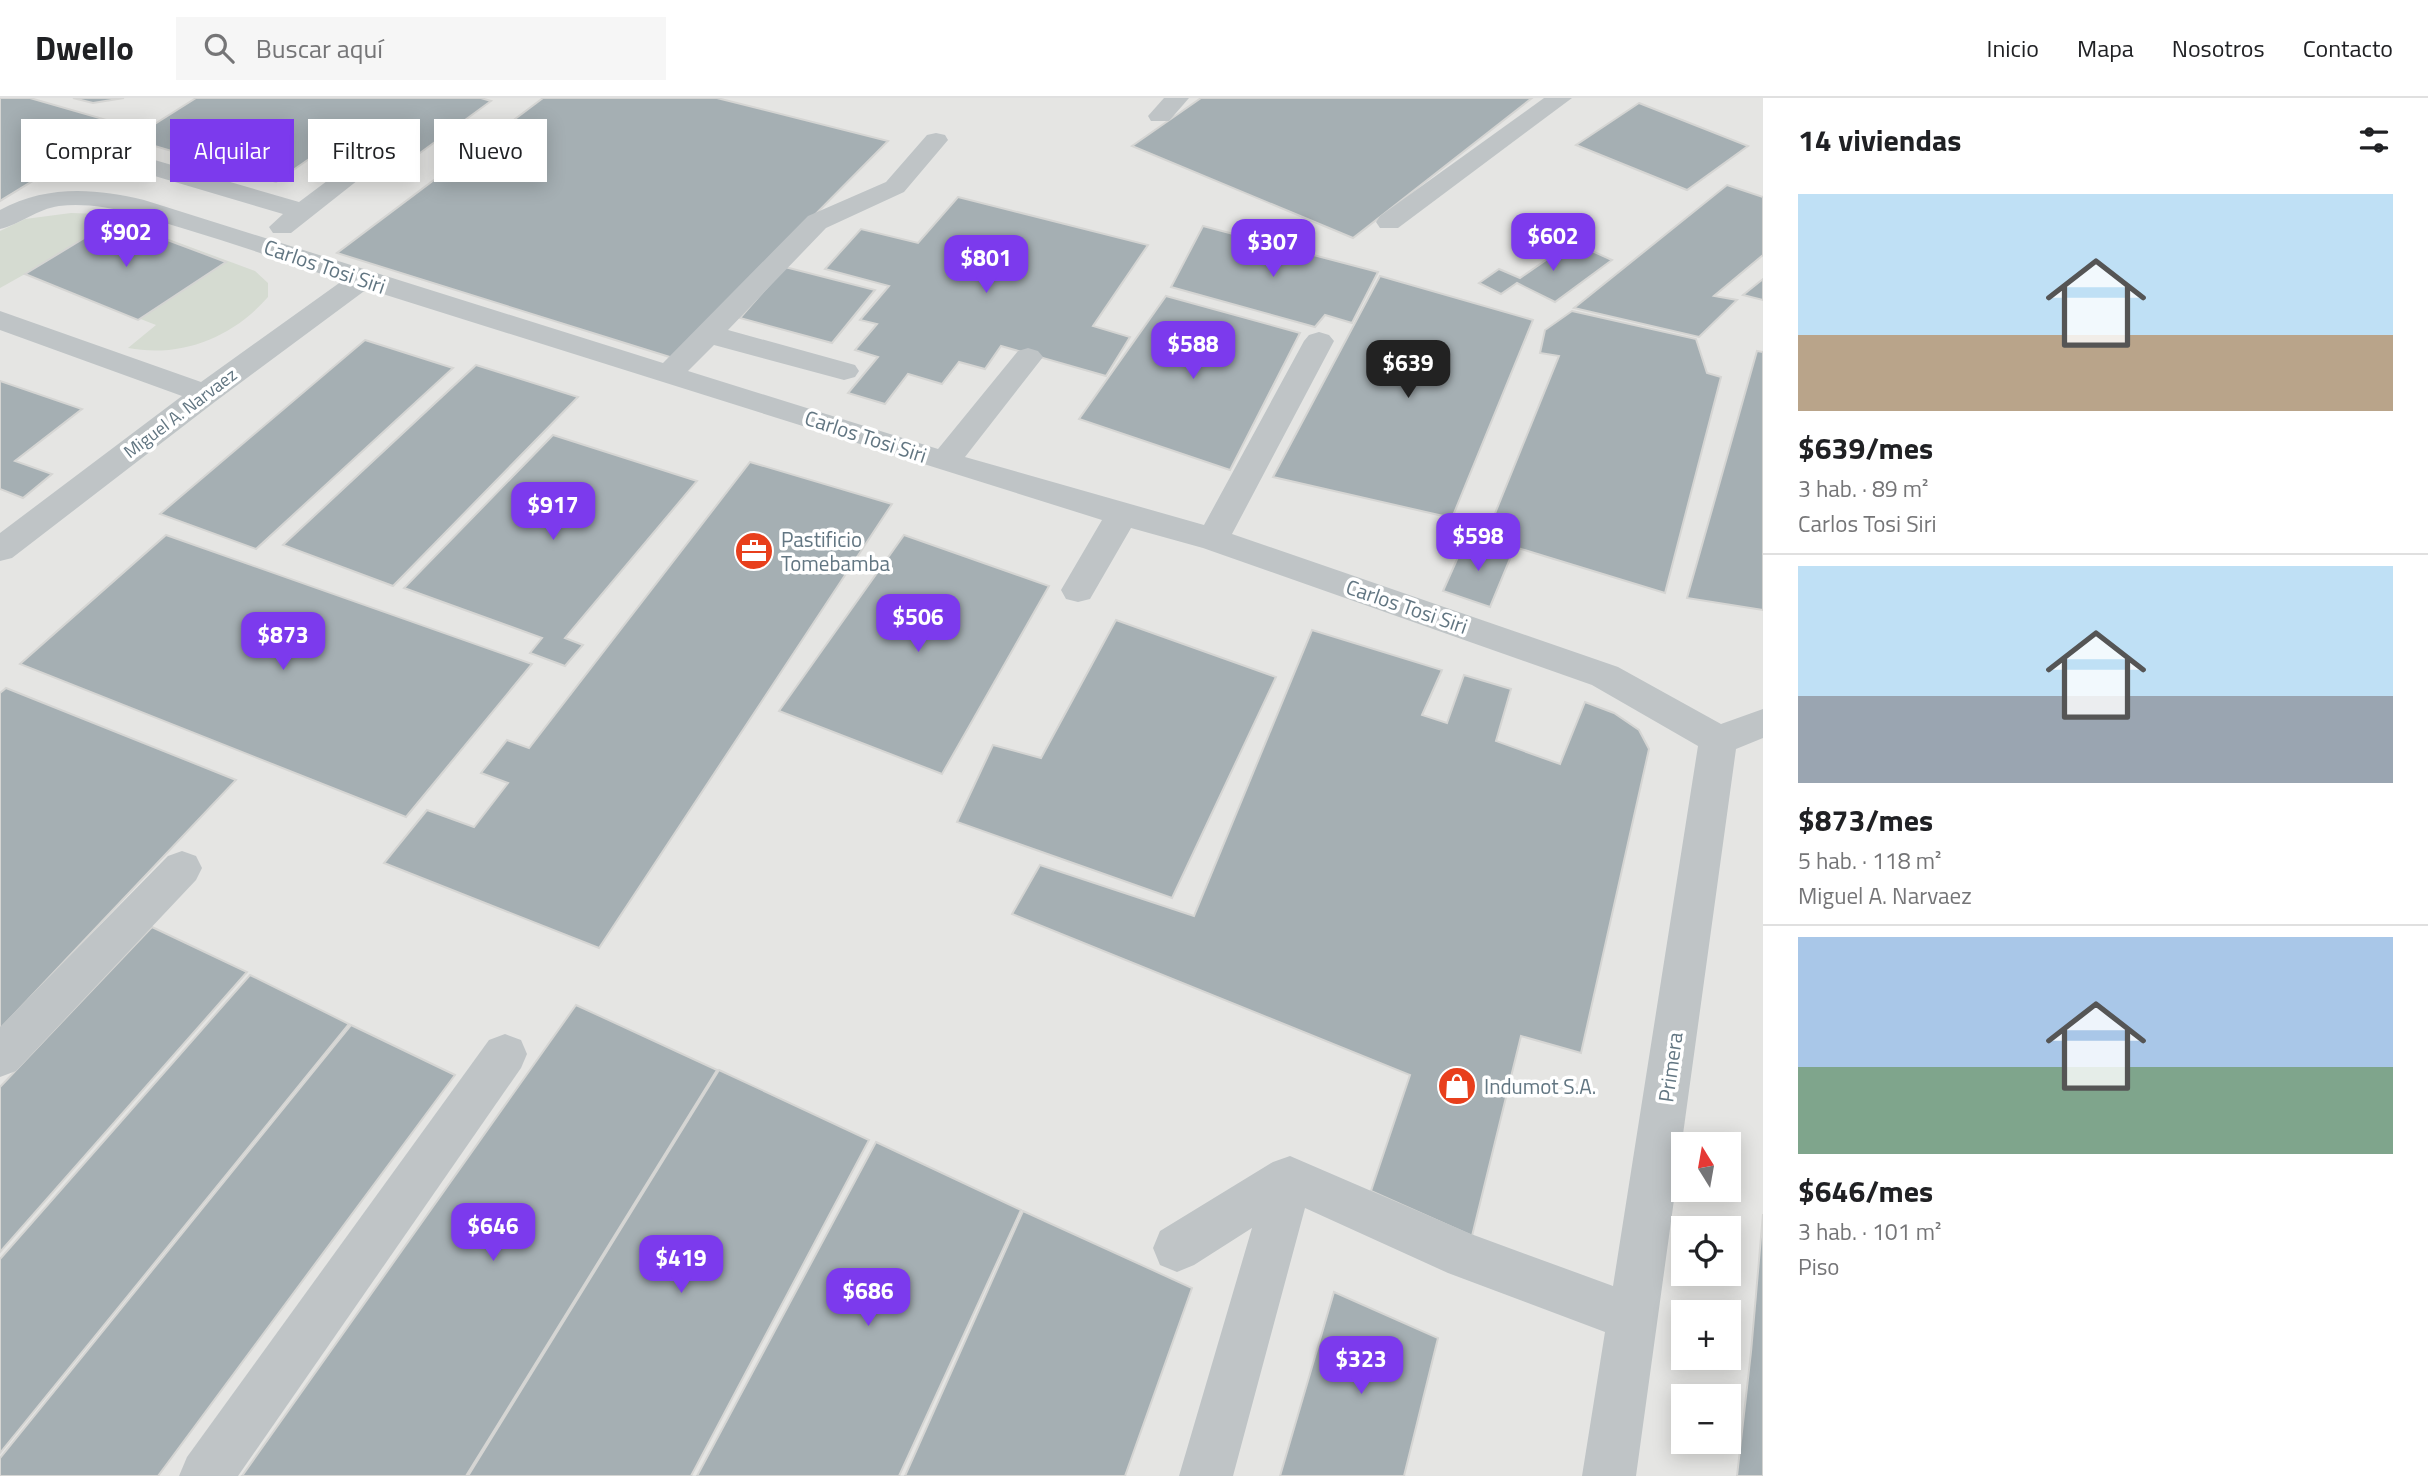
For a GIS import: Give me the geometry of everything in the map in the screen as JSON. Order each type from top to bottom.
[{"type":"street","points":[[1160,116],[1177,98]]},
{"type":"street","points":[[1389,222],[1560,98]]},
{"type":"street","points":[[670,373],[817,222],[895,187],[936,140]]},
{"type":"street","points":[[156,168],[302,211]]},
{"type":"street","points":[[262,244],[341,182]]},
{"type":"street","name":"Carlos Tosi Siri","points":[[0,221],[29,205],[60,198],[97,199],[135,206],[262,244],[363,279],[670,373],[945,462],[1213,539],[1605,676],[1718,740]]},
{"type":"street","name":"Miguel A. Narvaez","points":[[0,550],[205,394],[363,279]]},
{"type":"street","points":[[0,320],[205,394]]},
{"type":"street","points":[[708,334],[844,371]]},
{"type":"street","points":[[1213,539],[1320,341]]},
{"type":"street","points":[[945,462],[1028,357]]},
{"type":"street","points":[[1078,590],[1122,515]]},
{"type":"street","points":[[1718,740],[1763,723]]},
{"type":"street","name":"Primera","points":[[1609,1476],[1718,740]]},
{"type":"street","points":[[0,1057],[183,868]]},
{"type":"street","points":[[206,1476],[505,1054]]},
{"type":"street","points":[[1290,1178],[1465,1256],[1633,1318]]},
{"type":"street","points":[[1177,1248],[1290,1178]]},
{"type":"street","points":[[1206,1476],[1290,1178]]},
{"type":"shaded area","points":[[0,98],[1763,98],[1763,1476],[0,1476]]},
{"type":"shaded area","points":[[71,213],[101,214],[255,271],[268,283],[268,297],[239,323],[205,341],[168,350],[148,350],[128,348],[156,325],[25,274],[0,288],[0,231],[25,219]]},
{"type":"building","points":[[0,98],[30,98],[103,119],[21,119],[21,182],[31,182],[0,201]]},
{"type":"building","points":[[73,98],[124,98],[93,103]]},
{"type":"building","points":[[196,98],[481,98],[491,101],[466,119],[434,119],[434,143],[420,153],[420,119],[308,119],[308,160],[294,169],[294,119],[170,119],[170,151],[156,146],[156,123]]},
{"type":"building","points":[[543,98],[717,98],[888,141],[673,358],[337,253],[434,180],[547,182],[547,119],[515,119]]},
{"type":"building","points":[[1201,98],[1532,98],[1353,238],[1132,146]]},
{"type":"building","points":[[1639,103],[1748,146],[1687,190],[1576,145]]},
{"type":"building","points":[[1727,185],[1763,197],[1763,255],[1714,296],[1737,300],[1699,337],[1574,308]]},
{"type":"building","points":[[958,197],[1148,245],[1093,326],[1130,337],[1106,376],[1001,346],[985,369],[959,362],[942,384],[908,374],[885,404],[848,393],[878,357],[855,350],[877,324],[860,320],[889,286],[825,269],[861,229],[918,243]]},
{"type":"building","points":[[114,220],[226,262],[138,320],[25,274]]},
{"type":"building","points":[[1203,226],[1378,272],[1352,323],[1325,315],[1315,327],[1171,287]]},
{"type":"building","points":[[1572,242],[1612,260],[1555,302],[1517,283],[1501,294],[1479,283],[1499,269],[1520,278]]},
{"type":"building","points":[[785,267],[875,290],[832,343],[740,318]]},
{"type":"building","points":[[1380,276],[1533,320],[1452,518],[1273,477]]},
{"type":"building","points":[[1763,279],[1763,300],[1743,295]]},
{"type":"building","points":[[1166,296],[1300,333],[1230,470],[1079,419]]},
{"type":"building","points":[[1572,311],[1696,339],[1707,373],[1721,377],[1665,593],[1485,538],[1559,356],[1540,353],[1545,330]]},
{"type":"building","points":[[365,340],[453,368],[256,549],[160,514]]},
{"type":"building","points":[[1757,351],[1763,352],[1763,610],[1687,598]]},
{"type":"building","points":[[476,365],[578,397],[393,586],[283,545]]},
{"type":"building","points":[[0,381],[82,409],[15,461],[52,474],[23,498],[0,489]]},
{"type":"building","points":[[553,435],[697,481],[565,638],[583,645],[565,666],[530,653],[542,638],[404,588]]},
{"type":"building","points":[[750,462],[892,504],[599,948],[384,863],[427,810],[474,827],[508,783],[481,773],[507,740],[529,748]]},
{"type":"building","points":[[166,535],[532,664],[406,817],[20,664]]},
{"type":"building","points":[[904,535],[1049,586],[942,774],[779,711]]},
{"type":"building","points":[[1466,539],[1512,554],[1490,607],[1443,591]]},
{"type":"building","points":[[1116,620],[1276,677],[1172,898],[957,822],[993,745],[1041,758]]},
{"type":"building","points":[[1312,630],[1442,670],[1422,715],[1447,723],[1464,675],[1511,689],[1496,741],[1560,764],[1585,702],[1614,713],[1639,730],[1649,749],[1581,1053],[1521,1036],[1472,1236],[1371,1191],[1410,1075],[1012,914],[1040,865],[1194,916]]},
{"type":"building","points":[[6,688],[236,780],[0,1029],[0,693]]},
{"type":"building","points":[[152,927],[247,972],[0,1252],[0,1087]]},
{"type":"building","points":[[250,975],[349,1024],[0,1453],[0,1259]]},
{"type":"building","points":[[576,1005],[717,1070],[466,1476],[242,1476]]},
{"type":"building","points":[[351,1025],[455,1075],[158,1476],[0,1476],[0,1458]]},
{"type":"building","points":[[719,1070],[869,1140],[691,1476],[468,1476]]},
{"type":"building","points":[[876,1142],[1021,1210],[899,1476],[697,1476]]},
{"type":"building","points":[[1023,1211],[1192,1288],[1125,1476],[905,1476]]},
{"type":"building","points":[[1763,1214],[1763,1476],[1737,1476]]},
{"type":"building","points":[[1334,1292],[1438,1338],[1404,1476],[1280,1476]]},
{"type":"place","name":"Pastificio Tomebamba","points":[[754,551]]},
{"type":"place","name":"Indumot S.A.","points":[[1457,1086]]}]
